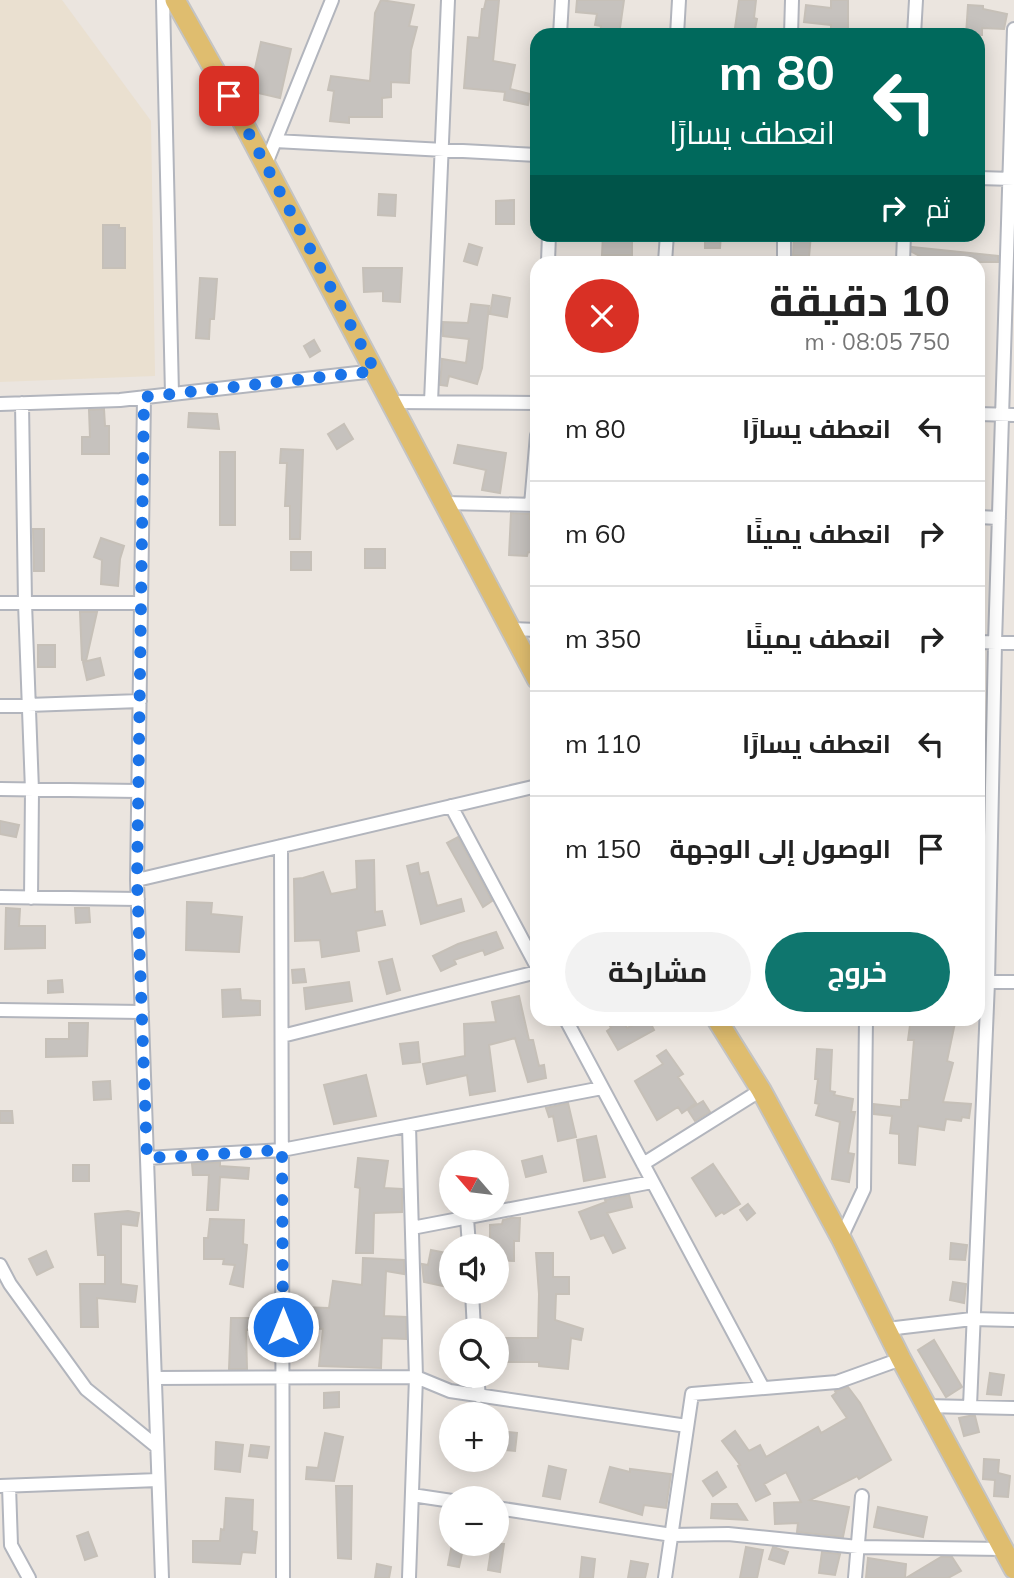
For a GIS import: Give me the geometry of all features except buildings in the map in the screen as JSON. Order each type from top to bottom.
[{"type":"main road","points":[[175,0],[530,665]]},
{"type":"main road","points":[[720,1026],[761,1090],[1014,1569]]},
{"type":"street","points":[[163,0],[172,394]]},
{"type":"street","points":[[265,166],[332,0]]},
{"type":"street","points":[[431,402],[448,0]]},
{"type":"street","points":[[560,28],[562,0]]},
{"type":"street","points":[[677,28],[679,0]]},
{"type":"street","points":[[791,28],[792,0]]},
{"type":"street","points":[[914,28],[916,0]]},
{"type":"street","points":[[985,883],[999,518],[1008,415],[1014,29]]},
{"type":"street","points":[[275,141],[530,155]]},
{"type":"street","points":[[985,178],[1012,179]]},
{"type":"street","points":[[0,404],[144,397],[375,371]]},
{"type":"street","points":[[144,397],[137,880],[162,1578]]},
{"type":"street","points":[[391,402],[530,403]]},
{"type":"street","points":[[22,403],[25,603],[32,790],[31,898]]},
{"type":"street","points":[[985,414],[1008,415]]},
{"type":"street","points":[[445,503],[530,505]]},
{"type":"street","points":[[985,517],[999,518]]},
{"type":"street","points":[[0,603],[141,603]]},
{"type":"street","points":[[512,629],[530,630]]},
{"type":"street","points":[[985,642],[1014,643]]},
{"type":"street","points":[[0,706],[139,701]]},
{"type":"street","points":[[137,880],[530,788]]},
{"type":"street","points":[[0,789],[138,792]]},
{"type":"street","points":[[451,806],[530,957]]},
{"type":"street","points":[[281,846],[283,1578]]},
{"type":"street","points":[[0,897],[138,899]]},
{"type":"street","points":[[985,926],[988,982],[985,997]]},
{"type":"street","points":[[282,1035],[530,972]]},
{"type":"street","points":[[988,982],[1014,982]]},
{"type":"street","points":[[0,1010],[142,1012]]},
{"type":"street","points":[[569,1026],[763,1388]]},
{"type":"street","points":[[727,1038],[731,1026]]},
{"type":"street","points":[[841,1238],[864,1189],[866,1026]]},
{"type":"street","points":[[970,1406],[982,1026]]},
{"type":"street","points":[[147,1158],[282,1150],[602,1088]]},
{"type":"street","points":[[643,1164],[761,1090]]},
{"type":"street","points":[[409,1126],[416,1377],[409,1578]]},
{"type":"street","points":[[509,1209],[652,1182]]},
{"type":"street","points":[[412,1228],[452,1220]]},
{"type":"street","points":[[0,1265],[5,1285],[86,1389],[156,1446]]},
{"type":"street","points":[[887,1329],[972,1319],[1014,1320]]},
{"type":"street","points":[[666,1578],[692,1394],[837,1382],[901,1359]]},
{"type":"street","points":[[155,1378],[416,1377],[450,1391],[687,1426]]},
{"type":"street","points":[[478,1388],[479,1396]]},
{"type":"street","points":[[926,1406],[1014,1408]]},
{"type":"street","points":[[29,1578],[11,1545],[4,1486],[158,1480]]},
{"type":"street","points":[[412,1494],[439,1499]]},
{"type":"street","points":[[855,1578],[862,1496]]},
{"type":"street","points":[[509,1510],[672,1535],[728,1534],[858,1547],[1003,1549]]},
{"type":"shaded area","points":[[0,0],[62,0],[151,121],[155,376],[0,382]]},
{"type":"route","points":[[229,96],[375,371],[144,397],[137,880],[147,1158],[282,1150],[283,1327]]}]
